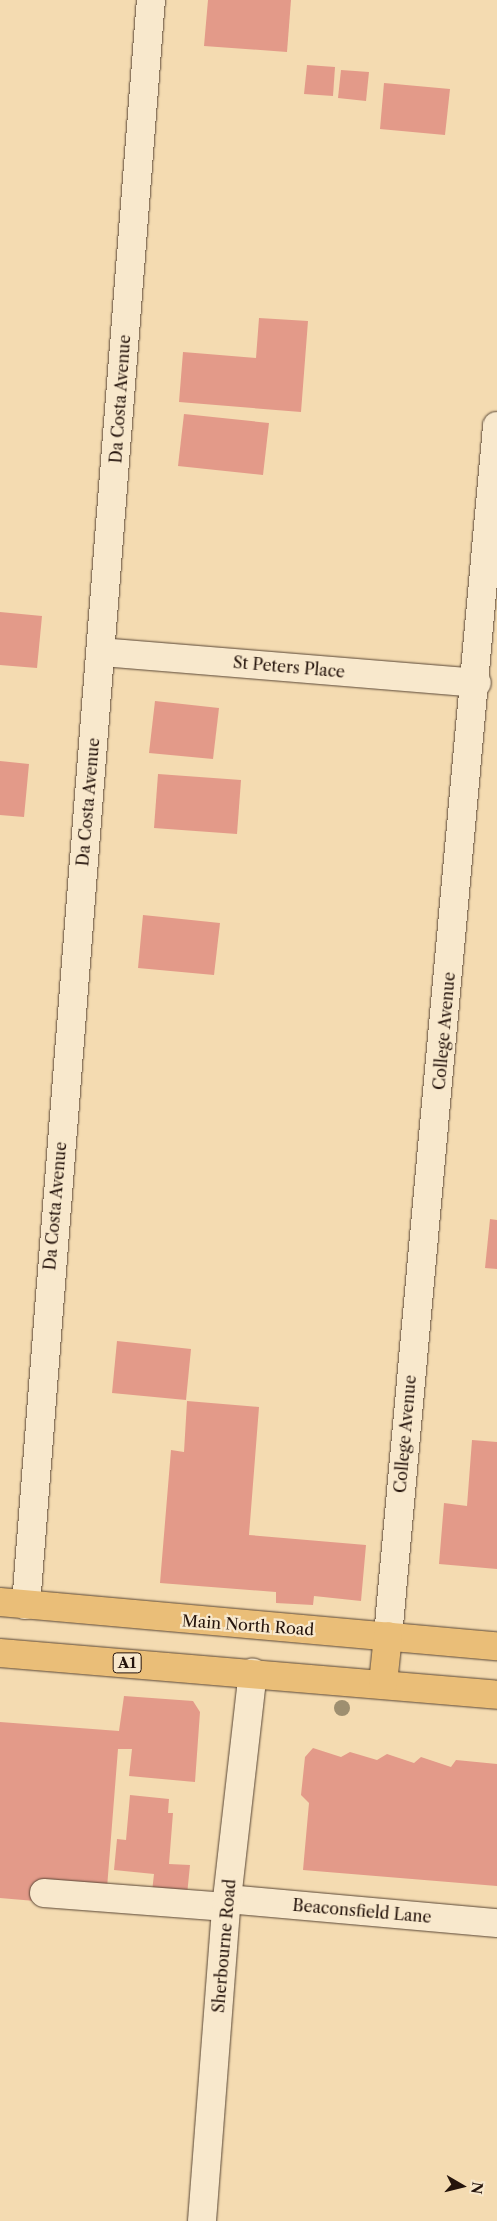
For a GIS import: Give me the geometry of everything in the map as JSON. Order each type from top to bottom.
[{"type":"highway","name":"Main North Road","points":[[13,1604],[497,1646]]},
{"type":"highway","points":[[383,1683],[388,1636]]},
{"type":"highway","name":"A1","points":[[0,1653],[253,1672],[497,1695]]},
{"type":"street","name":"Da Costa Avenue","points":[[13,1604],[101,652],[151,0]]},
{"type":"street","name":"College Avenue","points":[[388,1636],[476,683],[497,426]]},
{"type":"street","name":"St Peters Place","points":[[101,652],[476,683]]},
{"type":"street","name":"Sherbourne Road","points":[[202,2221],[227,1903],[253,1672]]},
{"type":"street","name":"Beaconsfield Lane","points":[[44,1893],[227,1903],[497,1923]]},
{"type":"building","points":[[208,0],[291,0],[287,52],[204,46]]},
{"type":"building","points":[[307,65],[335,67],[333,96],[304,94]]},
{"type":"building","points":[[341,70],[369,72],[366,101],[338,98]]},
{"type":"building","points":[[384,83],[450,89],[445,135],[380,129]]},
{"type":"building","points":[[259,318],[308,321],[301,412],[179,402],[183,352],[256,358]]},
{"type":"building","points":[[184,414],[269,423],[263,475],[178,466]]},
{"type":"building","points":[[0,612],[42,616],[37,668],[0,665]]},
{"type":"building","points":[[155,701],[219,708],[213,759],[149,753]]},
{"type":"building","points":[[0,761],[29,764],[24,817],[0,815]]},
{"type":"building","points":[[158,774],[241,780],[237,834],[154,828]]},
{"type":"building","points":[[143,915],[220,923],[214,975],[138,968]]},
{"type":"building","points":[[490,1219],[497,1220],[497,1269],[485,1268]]},
{"type":"building","points":[[117,1341],[191,1349],[186,1400],[112,1393]]},
{"type":"building","points":[[187,1401],[259,1407],[249,1535],[366,1545],[361,1601],[314,1596],[313,1605],[276,1603],[276,1592],[160,1583],[171,1450],[184,1452]]},
{"type":"building","points":[[472,1440],[497,1442],[497,1569],[439,1564],[444,1503],[467,1506]]},
{"type":"building","points":[[124,1696],[193,1701],[200,1712],[195,1782],[129,1776],[132,1749],[118,1749],[107,1888],[37,1881],[35,1901],[0,1898],[0,1722],[119,1731]]},
{"type":"building","points":[[313,1748],[341,1757],[350,1752],[377,1760],[387,1754],[414,1763],[421,1757],[451,1767],[456,1760],[497,1764],[497,1886],[303,1870],[309,1803],[301,1795],[305,1757]]},
{"type":"building","points":[[130,1795],[169,1799],[168,1813],[173,1813],[169,1864],[190,1865],[187,1895],[152,1892],[154,1874],[114,1870],[117,1839],[126,1840]]}]
